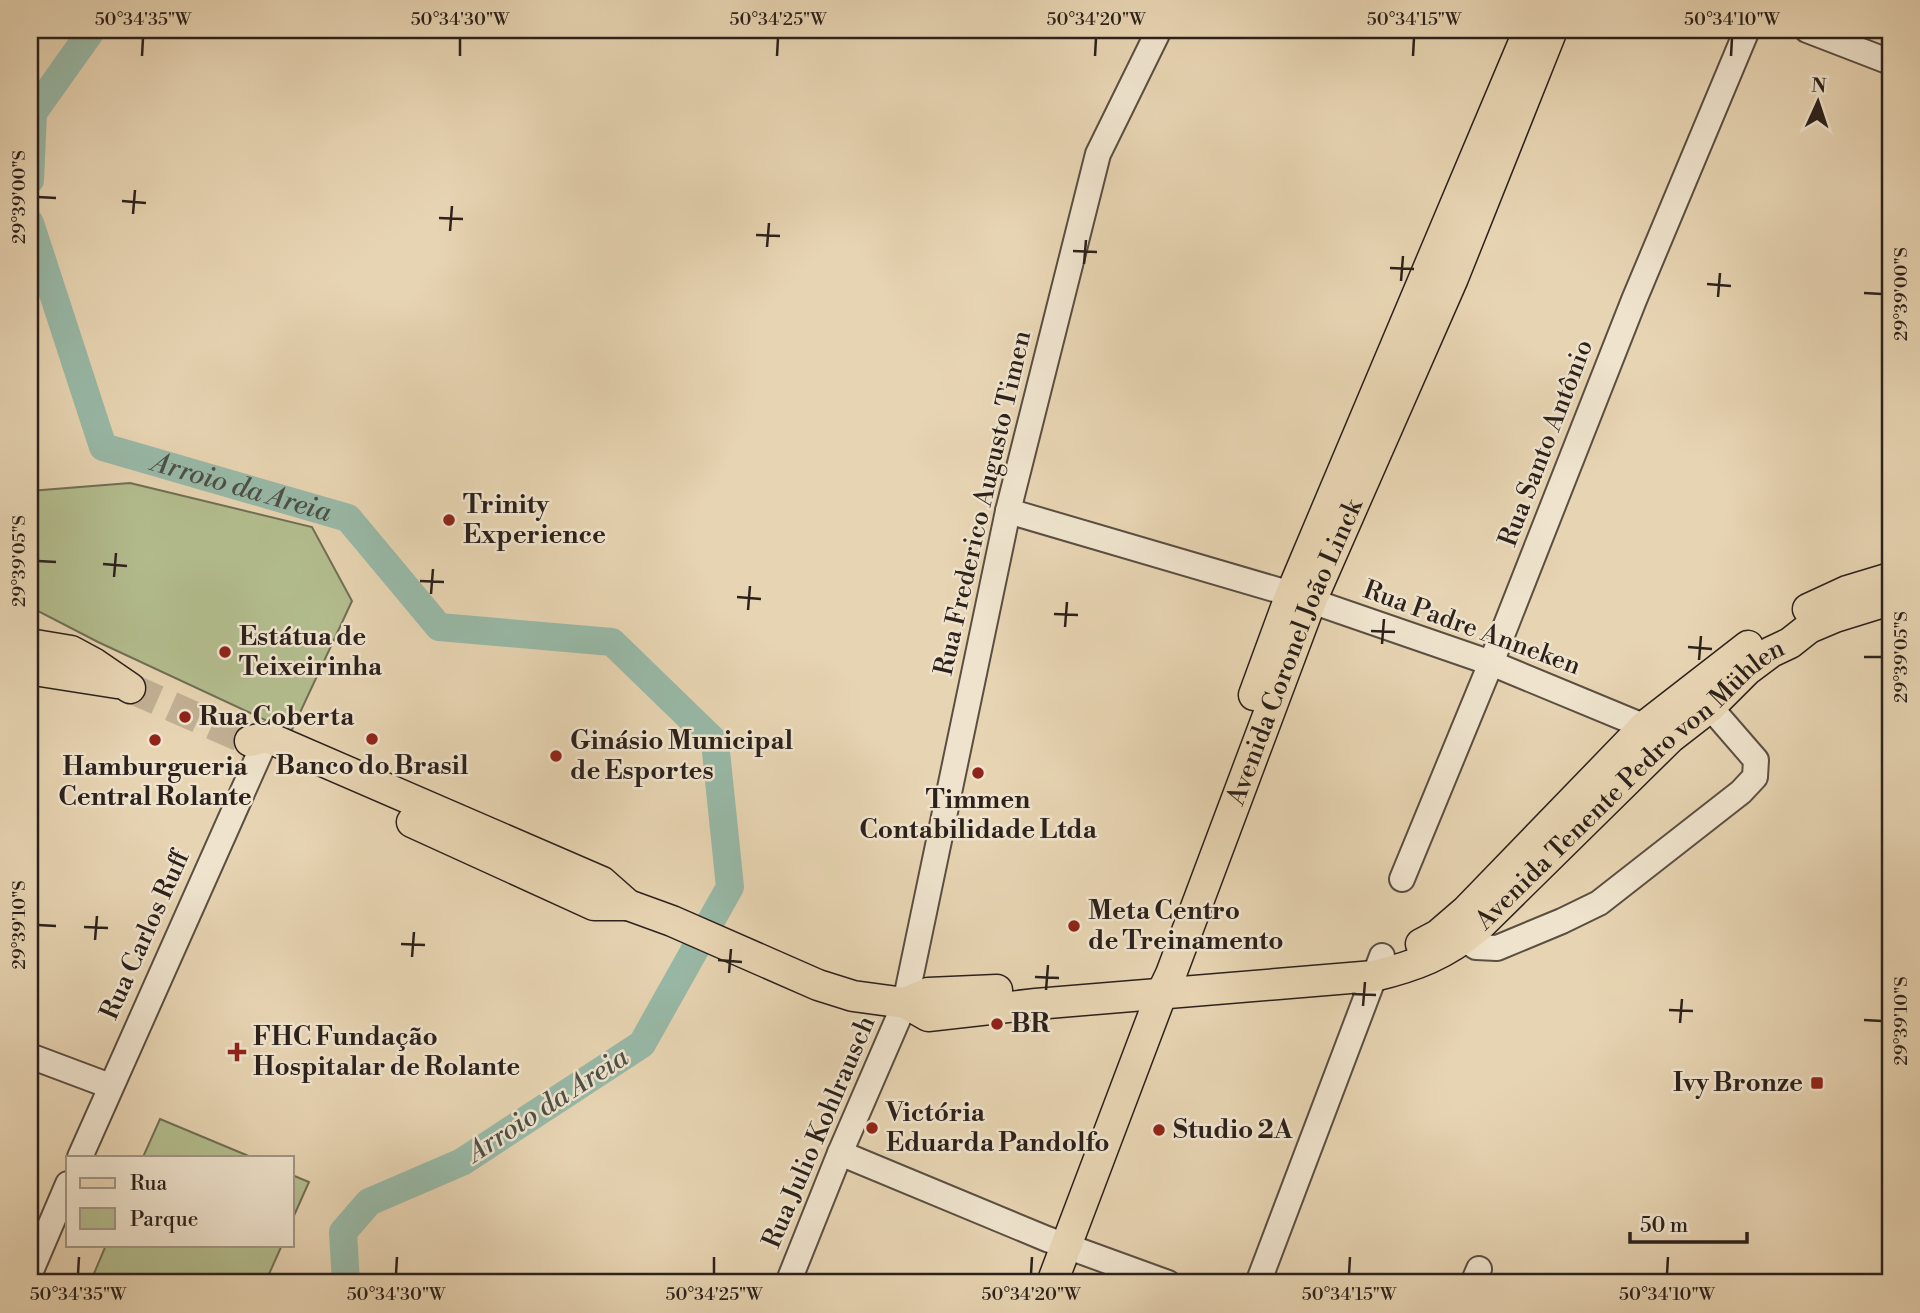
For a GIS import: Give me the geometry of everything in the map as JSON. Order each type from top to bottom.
[{"type":"main road","name":"Avenida Coronel João Linck","points":[[1031,1283],[1056,1242],[1156,985],[1301,597],[1529,30]]},
{"type":"main road","name":"Avenida Coronel João Linck","points":[[1301,597],[1453,278],[1552,30]]},
{"type":"main road","name":"Avenida Tenente Pedro von Mühlen","points":[[255,742],[466,835],[602,882],[628,905],[672,921],[818,985],[853,996],[905,1003],[928,1016],[1035,996],[1378,966],[1415,966],[1447,950],[1459,930],[1657,732],[1757,639],[1796,614],[1847,591],[1890,578]]},
{"type":"main road","name":"Avenida Tenente Pedro von Mühlen","points":[[1657,732],[1710,707],[1746,670],[1809,628],[1890,600]]},
{"type":"main road","points":[[32,657],[125,686]]},
{"type":"main road","name":"Avenida Coronel João Linck","points":[[1052,1283],[1056,1242]]},
{"type":"street","name":"Rua Frederico Augusto Timen","points":[[905,1003],[1008,511],[1097,154],[1159,30]]},
{"type":"street","name":"Rua Santo Antônio","points":[[1402,879],[1492,663],[1634,300],[1747,30]]},
{"type":"street","points":[[1807,30],[1890,62]]},
{"type":"street","name":"Rua Padre Anneken","points":[[1008,511],[1301,597],[1492,663],[1657,732]]},
{"type":"street","points":[[1459,930],[1476,947],[1497,948],[1562,921],[1599,903],[1714,815],[1751,782],[1757,771],[1755,757],[1710,707]]},
{"type":"street","name":"Rua Carlos Ruff","points":[[80,1156],[255,742]]},
{"type":"street","points":[[1258,1283],[1378,966]]},
{"type":"street","name":"Rua Julio Kohlrausch","points":[[788,1283],[840,1153],[905,1003]]},
{"type":"street","points":[[30,1055],[110,1086]]},
{"type":"street","points":[[840,1153],[1056,1242],[1168,1283]]},
{"type":"street","points":[[30,1273],[66,1189]]},
{"type":"green space","points":[[130,483],[312,527],[352,601],[291,732],[98,642],[30,607],[30,491]]},
{"type":"green space","points":[[160,1119],[249,1156],[143,1156]]},
{"type":"green space","points":[[294,1176],[309,1182],[294,1216]]},
{"type":"green space","points":[[106,1246],[282,1246],[265,1283],[90,1283]]},
{"type":"waterway","name":"Arroio da Areia","points":[[30,180],[33,113],[92,30]]},
{"type":"waterway","name":"Arroio da Areia","points":[[30,223],[103,447],[348,518],[439,627],[612,642],[715,742],[730,887],[642,1044],[462,1162],[369,1202],[343,1232],[346,1283]]},
{"type":"tunnel","points":[[130,688],[245,739]]},
{"type":"place","name":"Trinity Experience","points":[[449,520]]},
{"type":"place","name":"Estátua de Teixeirinha","points":[[225,652]]},
{"type":"place","name":"Rua Coberta","points":[[185,717]]},
{"type":"place","name":"Banco do Brasil","points":[[372,739]]},
{"type":"place","name":"Hamburgueria Central Rolante","points":[[155,740]]},
{"type":"place","name":"Ginásio Municipal de Esportes","points":[[556,756]]},
{"type":"place","name":"Timmen Contabilidade Ltda","points":[[978,773]]},
{"type":"place","name":"Meta Centro de Treinamento","points":[[1074,926]]},
{"type":"place","name":"BR","points":[[997,1024]]},
{"type":"place","name":"FHC Fundação Hospitalar de Rolante","points":[[237,1052]]},
{"type":"place","name":"Ivy Bronze","points":[[1817,1083]]},
{"type":"place","name":"Victória Eduarda Pandolfo","points":[[872,1128]]},
{"type":"place","name":"Studio 2A","points":[[1159,1130]]}]
